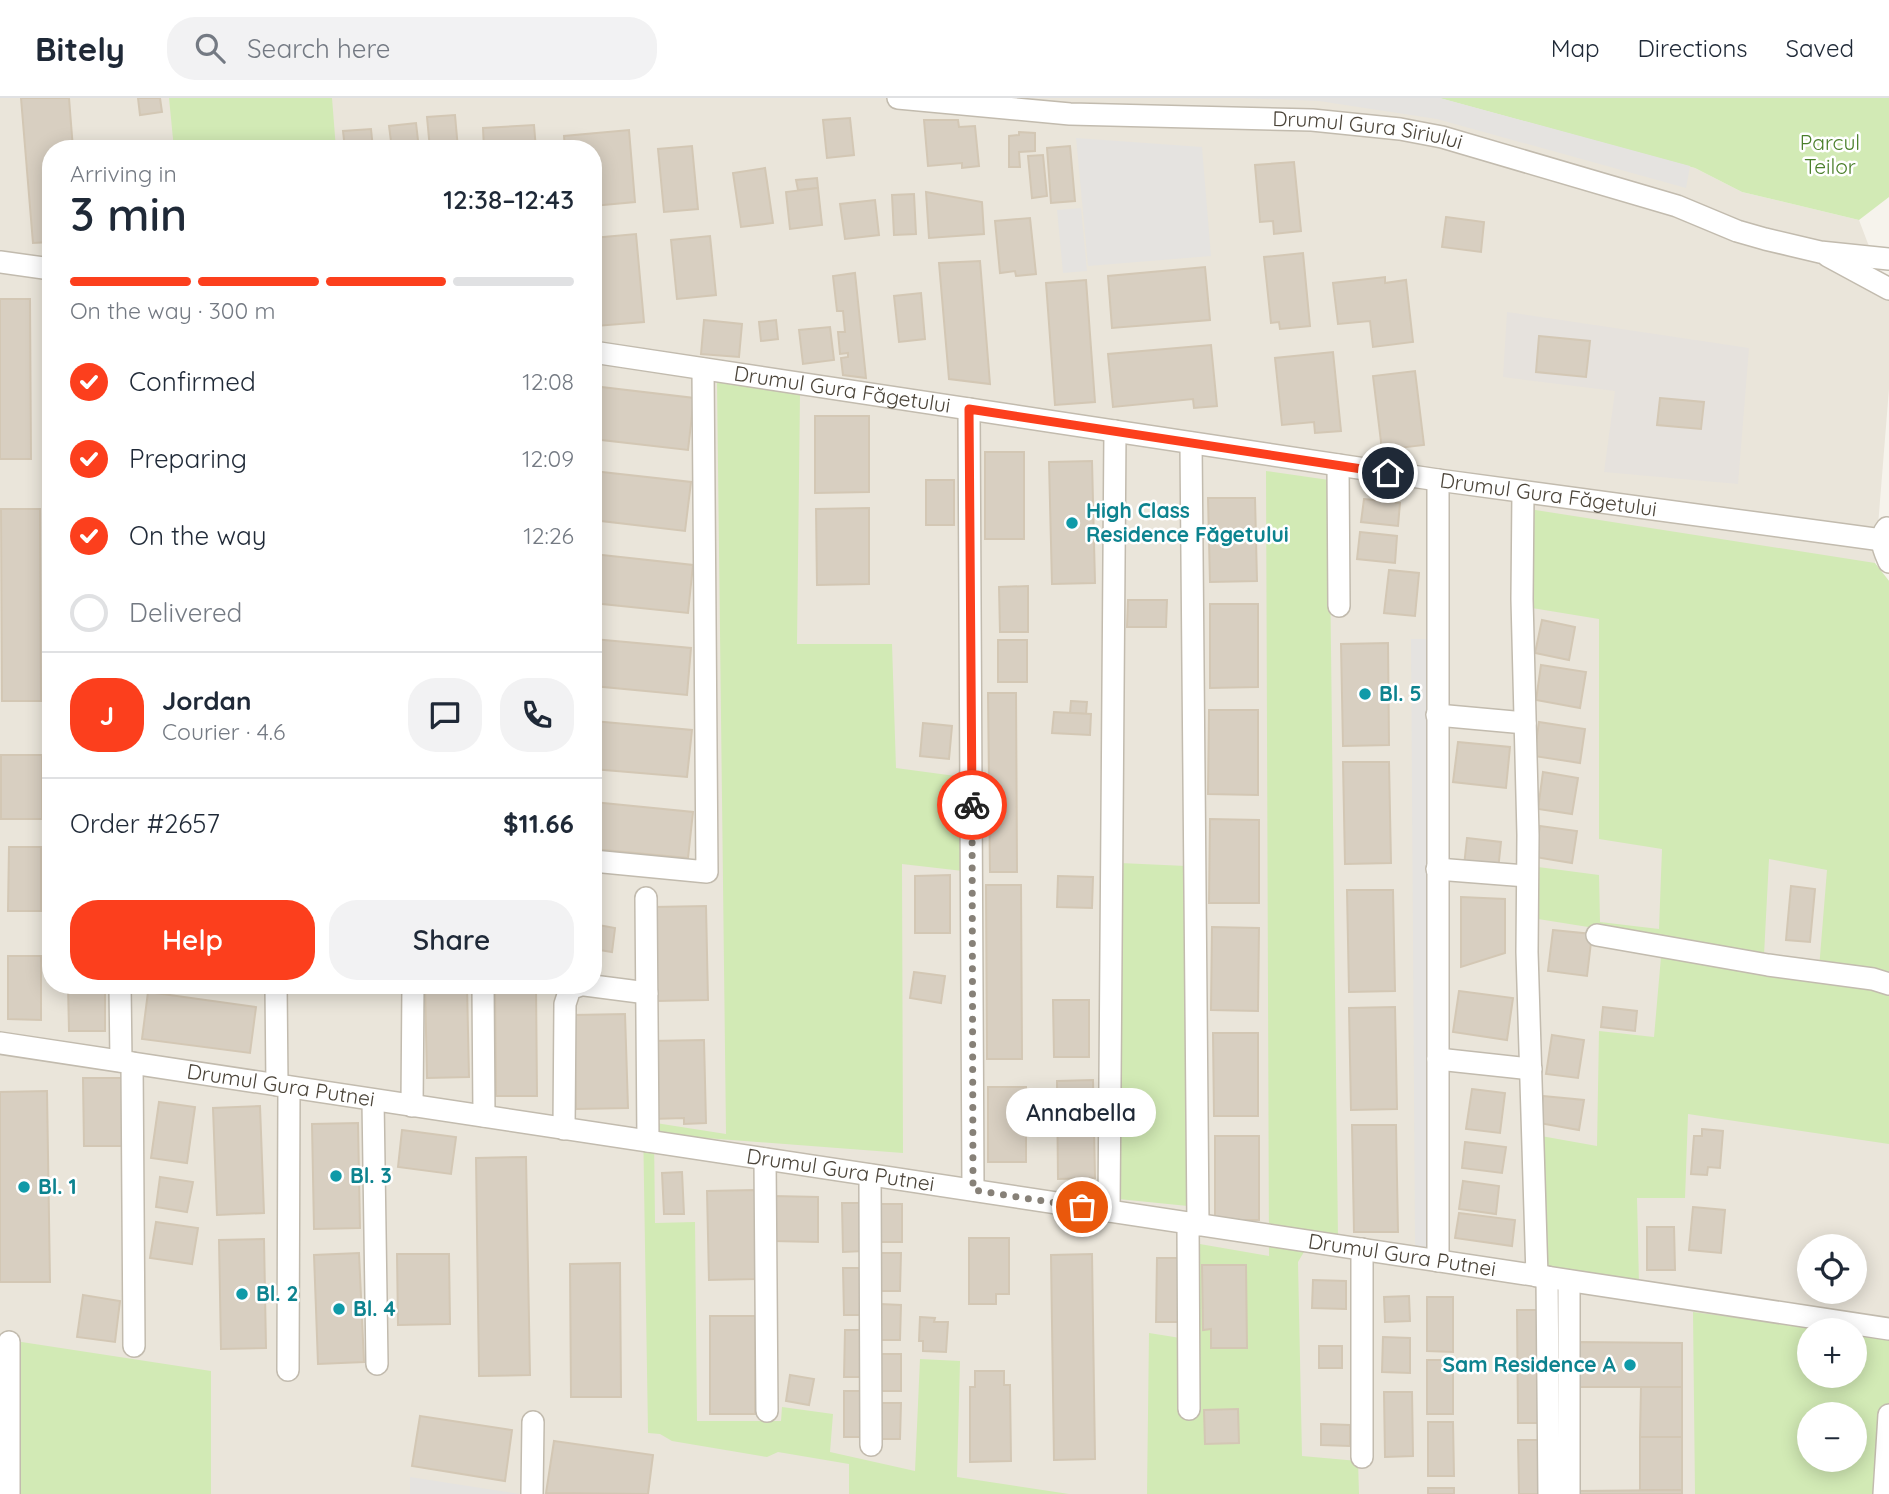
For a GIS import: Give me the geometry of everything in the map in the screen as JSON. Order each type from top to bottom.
[{"type":"street","name":"Drumul Gura Siriului","points":[[898,98],[1070,114],[1312,120],[1400,129],[1442,137],[1678,206],[1737,231],[1820,252],[1889,259]]},
{"type":"street","name":"Drumul Gura Siriului","points":[[1820,252],[1889,289]]},
{"type":"street","points":[[0,262],[42,269]]},
{"type":"street","name":"Drumul Gura Făgetului","points":[[602,353],[1437,481],[1886,533]]},
{"type":"street","points":[[602,862],[707,872],[703,369]]},
{"type":"street","points":[[969,409],[973,1190]]},
{"type":"street","points":[[1109,1211],[1115,432]]},
{"type":"street","points":[[1189,1409],[1193,1224],[1191,443]]},
{"type":"street","points":[[1338,465],[1339,606]]},
{"type":"street","points":[[1437,481],[1437,1261]]},
{"type":"street","points":[[1523,493],[1522,599],[1531,1069],[1542,1277],[1549,1494]]},
{"type":"street","points":[[1886,533],[1889,562]]},
{"type":"street","points":[[1437,715],[1525,723]]},
{"type":"street","points":[[1437,869],[1528,876]]},
{"type":"street","points":[[646,898],[648,1141]]},
{"type":"street","points":[[1597,935],[1768,965],[1873,979],[1889,984]]},
{"type":"street","points":[[602,987],[647,993]]},
{"type":"street","points":[[121,994],[127,1062],[134,1346]]},
{"type":"street","points":[[277,994],[283,1086],[288,1370]]},
{"type":"street","points":[[412,1105],[413,994]]},
{"type":"street","points":[[483,994],[484,1116]]},
{"type":"street","points":[[564,1129],[565,1004],[568,994]]},
{"type":"street","name":"Drumul Gura Putnei","points":[[0,1043],[1889,1329]]},
{"type":"street","points":[[1438,1059],[1531,1069]]},
{"type":"street","points":[[373,1100],[377,1364]]},
{"type":"street","points":[[765,1159],[767,1411]]},
{"type":"street","points":[[870,1175],[871,1445]]},
{"type":"street","points":[[1362,1249],[1362,1457]]},
{"type":"street","points":[[1569,1281],[1569,1494]]},
{"type":"street","points":[[9,1342],[9,1494]]},
{"type":"street","points":[[1884,1494],[1889,1415]]},
{"type":"street","points":[[532,1494],[533,1422]]},
{"type":"shaded area","points":[[0,98],[1439,98],[1695,168],[1742,192],[1859,220],[1889,299],[1889,389],[1875,563],[1889,581],[1889,1494],[0,1494]]},
{"type":"shaded area","points":[[1241,98],[1440,98],[1690,166],[1686,188],[1437,119],[1319,101]]},
{"type":"shaded area","points":[[1076,138],[1202,147],[1211,256],[1088,266]]},
{"type":"shaded area","points":[[1081,208],[1087,271],[1063,273],[1057,210]]},
{"type":"shaded area","points":[[1507,312],[1749,348],[1738,484],[1604,472],[1615,391],[1503,377]]},
{"type":"shaded area","points":[[1411,639],[1428,639],[1432,1251],[1415,1251]]},
{"type":"shaded area","points":[[410,1477],[520,1494],[410,1494]]},
{"type":"green space","points":[[169,98],[332,98],[335,140],[173,140]]},
{"type":"green space","name":"Parcul Teilor","points":[[1439,98],[1889,98],[1889,197],[1859,220],[1742,192],[1695,168]]},
{"type":"green space","points":[[717,381],[800,393],[797,644],[892,644],[896,768],[963,777],[963,871],[902,864],[903,1153],[654,1134],[655,1223],[695,1222],[697,1421],[781,1421],[782,1407],[833,1414],[830,1452],[915,1471],[920,1359],[960,1361],[957,1477],[1069,1494],[849,1494],[849,1464],[778,1452],[767,1457],[672,1441],[660,1434],[648,1433],[643,1121],[726,1134]]},
{"type":"green space","points":[[1266,471],[1329,480],[1338,1240],[1314,1235],[1298,1262],[1302,1456],[1358,1461],[1359,1494],[1147,1494],[1149,1333],[1193,1340],[1194,1243],[1269,1256]]},
{"type":"green space","points":[[1529,509],[1875,563],[1889,581],[1889,1144],[1688,1114],[1685,1198],[1637,1198],[1639,1284],[1541,1267],[1541,1136],[1597,1146],[1599,1031],[1654,1037],[1661,957],[1818,981],[1827,870],[1769,859],[1764,955],[1538,919],[1538,867],[1599,875],[1600,922],[1659,929],[1662,849],[1599,839],[1599,619],[1532,608]]},
{"type":"green space","points":[[1120,863],[1186,866],[1188,1206],[1118,1199]]},
{"type":"green space","points":[[1693,1312],[1797,1325],[1797,1388],[1867,1388],[1867,1333],[1889,1333],[1889,1494],[1695,1494]]},
{"type":"green space","points":[[15,1341],[211,1371],[211,1494],[14,1494]]},
{"type":"building","points":[[21,98],[69,98],[72,140],[42,140],[42,242],[33,243]]},
{"type":"building","points":[[138,98],[160,98],[162,112],[140,115]]},
{"type":"building","points":[[455,115],[457,140],[429,140],[427,117]]},
{"type":"building","points":[[850,118],[854,155],[827,158],[823,120]]},
{"type":"building","points":[[924,120],[958,120],[959,127],[975,126],[979,166],[962,168],[962,163],[928,166]]},
{"type":"building","points":[[416,123],[418,140],[391,140],[389,126]]},
{"type":"building","points":[[534,125],[535,140],[484,140],[483,128]]},
{"type":"building","points":[[371,129],[372,140],[344,140],[343,131]]},
{"type":"building","points":[[629,130],[635,202],[602,205],[602,140],[564,140],[564,136]]},
{"type":"building","points":[[1019,132],[1035,133],[1035,151],[1019,152],[1020,167],[1009,167],[1009,136],[1019,135]]},
{"type":"building","points":[[692,146],[698,209],[664,212],[658,149]]},
{"type":"building","points":[[1070,146],[1075,201],[1051,203],[1047,148]]},
{"type":"building","points":[[1043,155],[1047,196],[1032,198],[1028,156]]},
{"type":"building","points":[[1294,162],[1301,231],[1274,234],[1273,221],[1260,222],[1255,165]]},
{"type":"building","points":[[765,168],[773,223],[741,227],[733,173]]},
{"type":"building","points":[[817,178],[818,188],[798,190],[796,180]]},
{"type":"building","points":[[818,188],[822,225],[790,229],[786,192]]},
{"type":"building","points":[[926,192],[982,202],[984,234],[929,238]]},
{"type":"building","points":[[914,194],[916,234],[894,235],[892,195]]},
{"type":"building","points":[[875,200],[879,235],[845,239],[840,204]]},
{"type":"building","points":[[1446,217],[1484,222],[1481,252],[1442,247]]},
{"type":"building","points":[[1030,218],[1036,274],[1016,276],[1015,271],[1000,273],[995,221]]},
{"type":"building","points":[[636,234],[644,322],[602,326],[602,237]]},
{"type":"building","points":[[710,236],[716,295],[677,299],[671,240]]},
{"type":"building","points":[[1303,253],[1310,326],[1280,329],[1279,322],[1271,323],[1264,257]]},
{"type":"building","points":[[980,261],[990,384],[949,379],[939,263]]},
{"type":"building","points":[[1205,267],[1210,320],[1112,328],[1108,276]]},
{"type":"building","points":[[855,273],[866,378],[843,375],[841,358],[848,357],[848,353],[840,354],[838,332],[845,332],[843,311],[837,311],[833,276]]},
{"type":"building","points":[[1385,277],[1385,283],[1406,280],[1413,342],[1373,347],[1370,321],[1338,324],[1333,283]]},
{"type":"building","points":[[1086,280],[1095,402],[1055,405],[1046,283]]},
{"type":"building","points":[[921,293],[925,339],[899,342],[894,296]]},
{"type":"building","points":[[0,299],[30,299],[31,459],[0,459]]},
{"type":"building","points":[[704,320],[742,324],[739,357],[701,354]]},
{"type":"building","points":[[776,320],[778,339],[761,341],[759,322]]},
{"type":"building","points":[[830,327],[834,360],[803,364],[799,330]]},
{"type":"building","points":[[1539,336],[1590,341],[1586,377],[1536,372]]},
{"type":"building","points":[[1211,345],[1217,406],[1194,408],[1193,399],[1113,407],[1108,354]]},
{"type":"building","points":[[1333,352],[1341,431],[1315,433],[1314,422],[1282,425],[1275,358]]},
{"type":"building","points":[[1415,371],[1424,445],[1382,450],[1373,376]]},
{"type":"building","points":[[602,387],[694,398],[688,450],[602,440]]},
{"type":"building","points":[[1660,398],[1704,402],[1701,429],[1657,425]]},
{"type":"building","points":[[815,416],[869,416],[869,492],[815,493]]},
{"type":"building","points":[[985,452],[1024,452],[1024,539],[985,539]]},
{"type":"building","name":"High Class Residence Făgetului","points":[[1092,461],[1095,583],[1052,584],[1049,462]]},
{"type":"building","points":[[602,472],[691,482],[685,531],[602,521]]},
{"type":"building","points":[[926,480],[954,480],[954,525],[926,525]]},
{"type":"building","points":[[1208,498],[1255,498],[1257,581],[1210,582]]},
{"type":"building","points":[[1364,499],[1400,503],[1398,526],[1361,522]]},
{"type":"building","points":[[869,508],[869,584],[817,585],[816,509]]},
{"type":"building","points":[[1,509],[40,509],[41,701],[2,701]]},
{"type":"building","points":[[1360,532],[1397,536],[1395,563],[1357,559]]},
{"type":"building","points":[[602,555],[693,565],[688,613],[602,604]]},
{"type":"building","points":[[1389,570],[1419,573],[1415,616],[1384,613]]},
{"type":"building","points":[[1028,586],[1028,632],[1000,632],[999,587]]},
{"type":"building","points":[[1128,600],[1167,600],[1166,627],[1127,627]]},
{"type":"building","points":[[1210,604],[1258,604],[1258,687],[1210,688]]},
{"type":"building","points":[[1542,620],[1575,627],[1569,660],[1535,653]]},
{"type":"building","points":[[602,640],[691,648],[687,695],[602,687]]},
{"type":"building","points":[[998,640],[1027,640],[1027,682],[998,682]]},
{"type":"building","name":"Bl. 5","points":[[1388,643],[1389,745],[1343,746],[1341,644]]},
{"type":"building","points":[[1541,665],[1586,672],[1580,708],[1536,700]]},
{"type":"building","points":[[988,693],[1016,693],[1017,872],[990,872]]},
{"type":"building","points":[[1071,701],[1087,702],[1086,714],[1070,713]]},
{"type":"building","points":[[1209,710],[1258,710],[1258,795],[1208,794]]},
{"type":"building","points":[[1054,712],[1091,714],[1090,735],[1052,733]]},
{"type":"building","points":[[602,722],[692,730],[687,777],[602,770]]},
{"type":"building","points":[[1539,722],[1585,729],[1580,763],[1534,756]]},
{"type":"building","points":[[923,723],[952,726],[949,759],[920,756]]},
{"type":"building","points":[[1458,742],[1510,747],[1506,788],[1453,782]]},
{"type":"building","points":[[1,755],[42,755],[42,819],[1,819]]},
{"type":"building","points":[[1343,762],[1389,762],[1391,863],[1345,864]]},
{"type":"building","points":[[1543,772],[1578,778],[1572,814],[1538,809]]},
{"type":"building","points":[[602,803],[693,812],[688,858],[602,850]]},
{"type":"building","points":[[1210,819],[1259,820],[1259,903],[1209,903]]},
{"type":"building","points":[[1540,826],[1577,831],[1572,863],[1535,857]]},
{"type":"building","points":[[1467,838],[1501,842],[1498,870],[1464,866]]},
{"type":"building","points":[[9,847],[41,847],[41,911],[8,911]]},
{"type":"building","points":[[950,875],[950,933],[915,933],[915,876]]},
{"type":"building","points":[[1058,876],[1093,877],[1092,908],[1057,907]]},
{"type":"building","points":[[986,885],[1021,885],[1022,1059],[987,1059]]},
{"type":"building","points":[[1791,886],[1815,889],[1810,942],[1786,940]]},
{"type":"building","points":[[1347,890],[1393,890],[1395,991],[1349,992]]},
{"type":"building","points":[[1461,897],[1505,899],[1505,953],[1461,967]]},
{"type":"building","points":[[706,906],[708,1000],[656,1001],[654,907]]},
{"type":"building","points":[[602,926],[615,928],[612,952],[602,950]]},
{"type":"building","points":[[1212,927],[1259,928],[1258,1011],[1211,1010]]},
{"type":"building","points":[[1553,930],[1592,934],[1587,976],[1548,971]]},
{"type":"building","points":[[8,956],[41,956],[41,1020],[8,1019]]},
{"type":"building","points":[[914,972],[945,976],[941,1003],[910,998]]},
{"type":"building","points":[[1459,991],[1513,998],[1507,1040],[1453,1032]]},
{"type":"building","points":[[68,994],[105,994],[105,1031],[69,1031]]},
{"type":"building","points":[[148,994],[256,1007],[250,1053],[142,1039]]},
{"type":"building","points":[[425,994],[467,994],[469,1077],[427,1078]]},
{"type":"building","points":[[495,994],[536,994],[537,1096],[496,1096]]},
{"type":"building","points":[[1053,1000],[1089,1000],[1089,1057],[1054,1057]]},
{"type":"building","points":[[1395,1007],[1397,1109],[1351,1110],[1349,1008]]},
{"type":"building","points":[[1603,1007],[1637,1011],[1635,1031],[1601,1027]]},
{"type":"building","points":[[625,1014],[628,1108],[576,1109],[574,1015]]},
{"type":"building","points":[[1213,1033],[1258,1033],[1258,1116],[1214,1116]]},
{"type":"building","points":[[1552,1035],[1584,1040],[1578,1078],[1546,1074]]},
{"type":"building","points":[[704,1040],[706,1123],[684,1124],[684,1118],[653,1119],[652,1041]]},
{"type":"building","points":[[83,1078],[124,1078],[124,1146],[84,1146]]},
{"type":"building","points":[[1093,1080],[1095,1178],[1058,1179],[1057,1081]]},
{"type":"building","points":[[988,1087],[1026,1087],[1026,1162],[988,1162]]},
{"type":"building","points":[[1472,1089],[1505,1093],[1500,1133],[1466,1129]]},
{"type":"building","name":"Bl. 1","points":[[47,1091],[50,1282],[0,1282],[0,1092]]},
{"type":"building","points":[[1543,1096],[1584,1100],[1579,1130],[1539,1123]]},
{"type":"building","points":[[159,1102],[195,1107],[187,1163],[151,1158]]},
{"type":"building","points":[[260,1106],[264,1213],[217,1215],[213,1108]]},
{"type":"building","name":"Bl. 3","points":[[358,1123],[360,1228],[314,1229],[312,1124]]},
{"type":"building","points":[[1352,1125],[1396,1125],[1398,1232],[1354,1232]]},
{"type":"building","points":[[1702,1129],[1723,1131],[1720,1168],[1708,1167],[1707,1175],[1691,1174],[1694,1136],[1702,1136]]},
{"type":"building","points":[[402,1130],[456,1137],[451,1174],[398,1167]]},
{"type":"building","points":[[1215,1136],[1259,1136],[1259,1220],[1215,1220]]},
{"type":"building","points":[[1465,1142],[1506,1147],[1502,1173],[1462,1168]]},
{"type":"building","points":[[526,1157],[530,1375],[479,1376],[476,1158]]},
{"type":"building","points":[[682,1172],[684,1214],[664,1214],[662,1173]]},
{"type":"building","points":[[160,1177],[193,1182],[187,1212],[156,1207]]},
{"type":"building","points":[[1463,1181],[1499,1186],[1496,1214],[1459,1209]]},
{"type":"building","points":[[755,1190],[756,1279],[709,1280],[707,1191]]},
{"type":"building","points":[[773,1196],[818,1197],[818,1242],[773,1241]]},
{"type":"building","points":[[842,1203],[862,1203],[863,1251],[843,1252]]},
{"type":"building","points":[[879,1204],[902,1204],[902,1242],[879,1242]]},
{"type":"building","points":[[1693,1207],[1725,1210],[1721,1253],[1689,1250]]},
{"type":"building","points":[[1459,1213],[1515,1220],[1512,1246],[1455,1238]]},
{"type":"building","points":[[156,1222],[198,1228],[192,1264],[150,1258]]},
{"type":"building","points":[[1647,1227],[1674,1227],[1675,1270],[1647,1270]]},
{"type":"building","points":[[969,1238],[1009,1238],[1009,1294],[996,1294],[996,1304],[969,1304]]},
{"type":"building","name":"Bl. 2","points":[[264,1239],[266,1348],[221,1349],[219,1240]]},
{"type":"building","name":"Bl. 4","points":[[359,1253],[364,1362],[318,1364],[314,1255]]},
{"type":"building","points":[[881,1253],[901,1253],[900,1291],[880,1291]]},
{"type":"building","points":[[397,1254],[449,1254],[450,1324],[398,1325]]},
{"type":"building","points":[[1092,1254],[1095,1459],[1054,1460],[1051,1255]]},
{"type":"building","points":[[1157,1258],[1181,1258],[1180,1322],[1156,1322]]},
{"type":"building","points":[[620,1263],[621,1397],[571,1397],[570,1264]]},
{"type":"building","points":[[1202,1265],[1246,1265],[1247,1348],[1211,1348],[1211,1329],[1203,1330]]},
{"type":"building","points":[[843,1268],[864,1268],[864,1315],[844,1315]]},
{"type":"building","points":[[1313,1280],[1346,1281],[1346,1309],[1312,1308]]},
{"type":"building","points":[[83,1295],[120,1301],[115,1342],[77,1337]]},
{"type":"building","points":[[1409,1296],[1410,1321],[1385,1322],[1384,1297]]},
{"type":"building","points":[[1427,1297],[1453,1297],[1453,1352],[1427,1351]]},
{"type":"building","points":[[880,1304],[901,1305],[900,1340],[880,1340]]},
{"type":"building","points":[[1517,1310],[1539,1310],[1539,1423],[1518,1423]]},
{"type":"building","points":[[710,1316],[755,1316],[755,1414],[710,1414]]},
{"type":"building","points":[[920,1317],[935,1318],[934,1322],[948,1322],[946,1352],[923,1351],[923,1341],[919,1341]]},
{"type":"building","points":[[845,1330],[864,1330],[864,1377],[844,1377]]},
{"type":"building","points":[[1383,1337],[1410,1338],[1410,1373],[1382,1372]]},
{"type":"building","name":"Sam Residence A","points":[[1578,1342],[1682,1343],[1682,1387],[1578,1387]]},
{"type":"building","points":[[1319,1346],[1342,1346],[1342,1368],[1319,1368]]},
{"type":"building","points":[[880,1354],[901,1354],[901,1391],[880,1391]]},
{"type":"building","points":[[1427,1360],[1453,1360],[1453,1414],[1427,1414]]},
{"type":"building","points":[[975,1371],[1004,1371],[1004,1385],[1010,1385],[1011,1461],[970,1462],[970,1387],[975,1387]]},
{"type":"building","points":[[790,1375],[814,1379],[809,1405],[786,1401]]},
{"type":"building","points":[[1641,1387],[1682,1387],[1682,1437],[1640,1437]]},
{"type":"building","points":[[844,1391],[864,1391],[864,1437],[844,1437]]},
{"type":"building","points":[[1384,1392],[1412,1392],[1413,1456],[1385,1457]]},
{"type":"building","points":[[880,1403],[901,1403],[900,1439],[880,1439]]},
{"type":"building","points":[[1238,1409],[1239,1443],[1205,1444],[1204,1410]]},
{"type":"building","points":[[420,1416],[512,1430],[505,1481],[412,1466]]},
{"type":"building","points":[[1428,1422],[1453,1422],[1454,1476],[1428,1476]]},
{"type":"building","points":[[1321,1424],[1350,1425],[1350,1446],[1321,1445]]},
{"type":"building","points":[[1640,1437],[1682,1437],[1682,1490],[1640,1490]]},
{"type":"building","points":[[1518,1440],[1539,1440],[1539,1494],[1519,1494]]},
{"type":"building","points":[[554,1441],[653,1455],[648,1494],[546,1493]]},
{"type":"building","points":[[1428,1488],[1454,1488],[1454,1494],[1428,1494]]},
{"type":"building","points":[[1682,1490],[1682,1494],[1578,1494],[1578,1491]]},
{"type":"way so far","points":[[972,805],[973,1190],[1082,1207]]},
{"type":"place","name":"High Class Residence Făgetului","points":[[1072,523]]},
{"type":"place","name":"Bl. 5","points":[[1365,694]]},
{"type":"place","name":"Bl. 3","points":[[336,1176]]},
{"type":"place","name":"Bl. 1","points":[[24,1187]]},
{"type":"place","name":"Annabella","points":[[1082,1207]]},
{"type":"place","name":"Bl. 2","points":[[242,1294]]},
{"type":"place","name":"Bl. 4","points":[[339,1309]]},
{"type":"place","name":"Sam Residence A","points":[[1630,1365]]},
{"type":"route","points":[[972,805],[969,409],[1388,473]]}]
